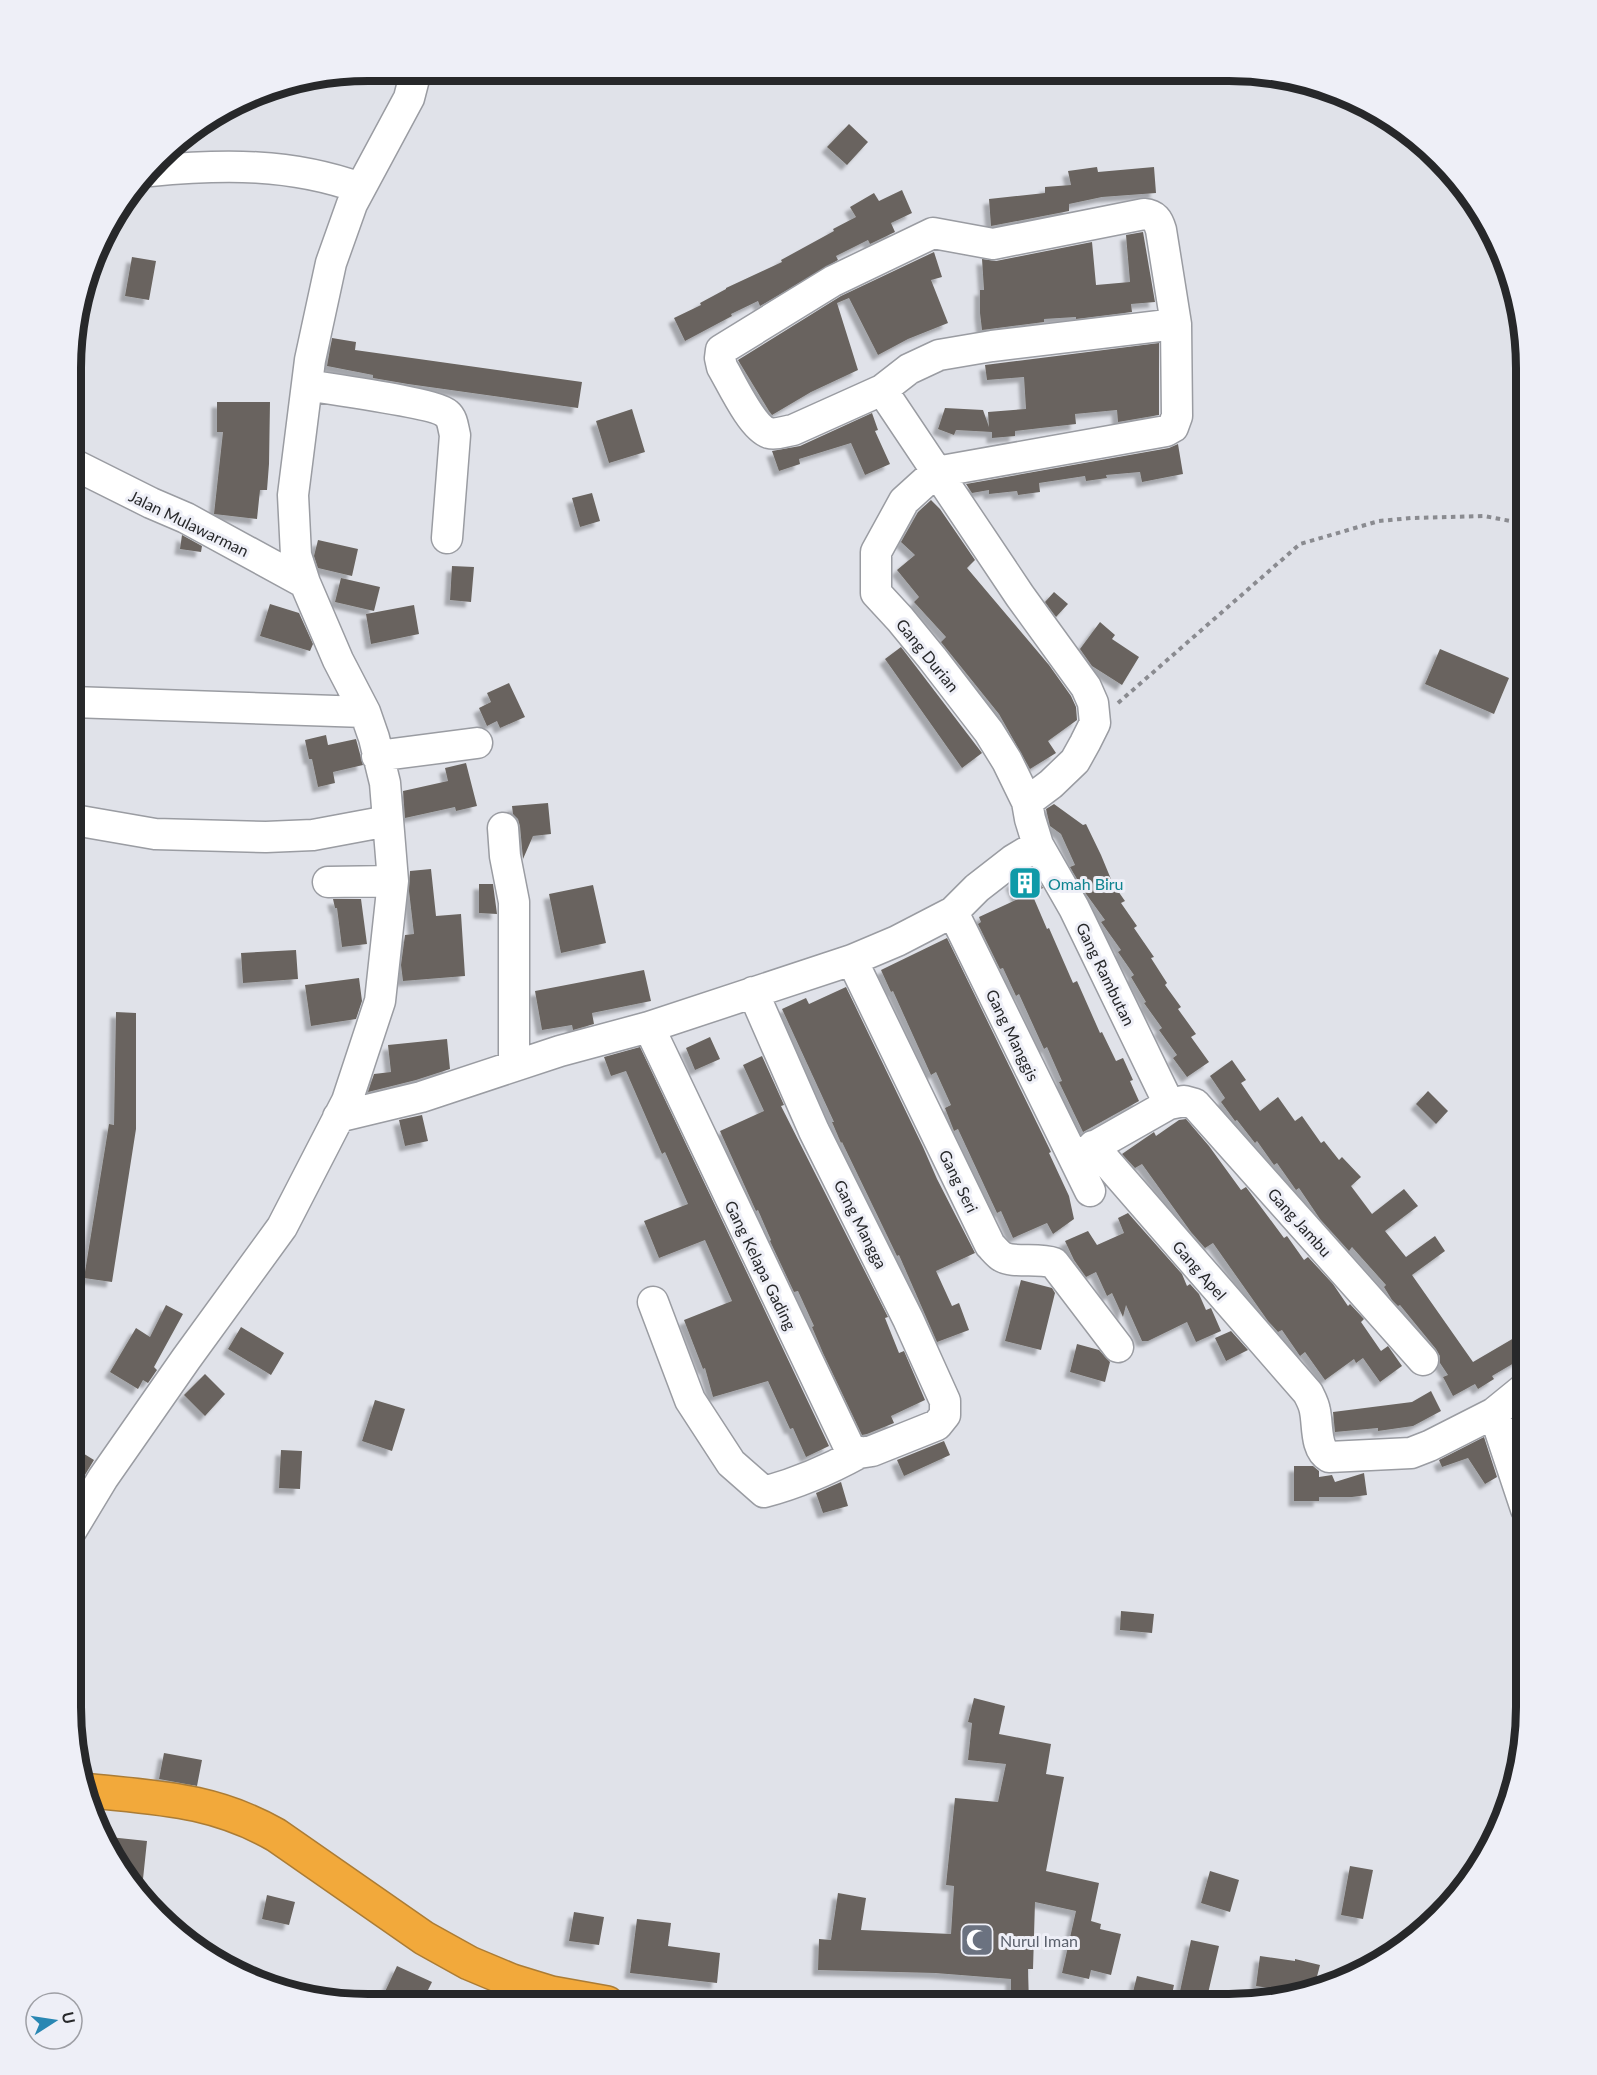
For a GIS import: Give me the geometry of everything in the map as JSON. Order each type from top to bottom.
[{"type":"highway","points":[[94,1791],[196,1803],[252,1821],[276,1835],[424,1938],[469,1963],[512,1981],[556,1994]]},
{"type":"street","points":[[81,1515],[116,1460],[282,1227],[347,1101],[380,1001],[393,881],[384,783],[374,738],[365,712],[338,660],[305,583],[296,555],[293,495],[310,360],[331,263],[352,204],[409,99],[414,81]]},
{"type":"street","points":[[160,170],[198,166],[264,167],[303,171],[333,178],[360,188]]},
{"type":"street","points":[[936,472],[1169,430],[1176,423],[1176,324],[1158,221],[1151,214],[993,244],[933,233],[833,281],[721,350],[722,367],[756,424],[767,433],[777,433],[793,430],[882,390],[909,369],[939,355],[992,346],[1176,324]]},
{"type":"street","points":[[307,385],[425,405],[447,413],[452,421],[455,435],[447,538]]},
{"type":"street","points":[[882,390],[1020,596],[1086,687],[1093,703],[1095,723],[1075,761],[1051,784],[1027,802]]},
{"type":"street","name":"Jalan Mulawarman","points":[[81,468],[133,495],[186,518],[305,583]]},
{"type":"street","name":"Gang Durian","points":[[936,472],[904,501],[876,552],[876,593],[932,658],[989,732],[1007,761],[1027,802],[1038,845]]},
{"type":"street","points":[[81,702],[365,712]]},
{"type":"street","points":[[377,756],[477,743]]},
{"type":"street","points":[[81,821],[155,834],[266,837],[313,835],[388,821]]},
{"type":"street","points":[[504,828],[505,856],[514,902],[514,1066]]},
{"type":"street","points":[[339,1117],[422,1097],[560,1051],[649,1027],[852,960],[897,941],[953,912],[986,881],[1013,860],[1038,845]]},
{"type":"street","name":"Gang Rambutan","points":[[1038,845],[1074,908],[1169,1104]]},
{"type":"street","points":[[328,882],[393,881]]},
{"type":"street","name":"Gang Manggis","points":[[953,912],[1084,1152]]},
{"type":"street","name":"Gang Seri","points":[[852,960],[990,1245],[1000,1256],[1009,1259],[1045,1260],[1054,1263],[1118,1347]]},
{"type":"street","name":"Gang Mangga","points":[[753,992],[814,1131],[908,1319],[945,1401],[945,1415],[937,1425],[872,1451],[859,1453]]},
{"type":"street","name":"Gang Kelapa Gading","points":[[649,1027],[849,1447],[859,1453]]},
{"type":"street","name":"Gang Jambu","points":[[1169,1104],[1184,1101],[1195,1104],[1423,1360]]},
{"type":"street","points":[[1090,1191],[1084,1152],[1136,1125],[1169,1104]]},
{"type":"street","name":"Gang Apel","points":[[1084,1152],[1308,1393],[1316,1412],[1320,1445],[1329,1458],[1411,1453],[1430,1446],[1494,1413]]},
{"type":"street","points":[[653,1302],[690,1400],[731,1463],[764,1492],[787,1486],[828,1470],[859,1453]]},
{"type":"street","points":[[1516,1395],[1494,1413],[1516,1479]]},
{"type":"path","points":[[1095,723],[1300,544],[1379,521],[1484,516],[1516,522]]},
{"type":"building","points":[[849,124],[868,142],[847,165],[827,147]]},
{"type":"building","points":[[1097,167],[1098,172],[1154,167],[1156,193],[1102,197],[1069,204],[1069,211],[991,226],[989,199],[1045,193],[1045,187],[1071,185],[1068,171]]},
{"type":"building","points":[[902,190],[912,213],[891,223],[895,232],[870,244],[868,240],[836,256],[838,260],[760,306],[758,301],[685,341],[674,318],[701,305],[700,303],[726,288],[782,262],[781,260],[834,231],[833,229],[856,217],[850,207],[874,193],[879,201]]},
{"type":"building","points":[[1143,232],[1155,302],[1131,304],[1132,312],[1076,319],[1076,317],[1044,319],[1044,322],[982,330],[980,290],[984,290],[982,259],[996,261],[1092,242],[1096,285],[1130,282],[1126,235]]},
{"type":"building","points":[[934,252],[942,277],[931,280],[948,323],[908,339],[878,355],[849,298],[837,303],[858,370],[811,392],[772,415],[738,360],[841,296]]},
{"type":"building","points":[[132,257],[156,261],[149,300],[125,296]]},
{"type":"building","points":[[332,338],[356,342],[355,350],[582,382],[578,408],[408,384],[327,366]]},
{"type":"building","points":[[1159,343],[1159,415],[1118,422],[1117,410],[1075,414],[1076,424],[1015,431],[1015,436],[992,438],[992,432],[956,430],[954,435],[938,429],[945,408],[983,410],[989,427],[988,412],[1026,409],[1024,377],[987,380],[985,365]]},
{"type":"building","points":[[217,402],[270,402],[267,490],[260,490],[257,519],[214,514],[223,432],[217,432]]},
{"type":"building","points":[[632,409],[645,452],[609,463],[596,421]]},
{"type":"building","points":[[872,413],[878,430],[875,431],[890,464],[865,475],[851,443],[799,459],[800,464],[779,471],[772,451],[800,446]]},
{"type":"building","points":[[1178,444],[1183,474],[1142,482],[1140,472],[1106,475],[1107,478],[1086,481],[1085,476],[1039,483],[1040,492],[1018,495],[1017,491],[989,494],[989,490],[972,493],[966,484],[1169,448]]},
{"type":"building","points":[[592,493],[600,521],[580,527],[572,498]]},
{"type":"building","points":[[931,500],[940,509],[975,560],[967,568],[1049,665],[1076,707],[1077,720],[1048,741],[1056,753],[1030,769],[999,714],[941,642],[946,637],[914,602],[919,597],[897,570],[915,555],[901,542],[918,512]]},
{"type":"building","points":[[182,535],[202,546],[201,552],[180,549]]},
{"type":"building","points":[[318,540],[358,549],[352,576],[318,568],[314,556]]},
{"type":"building","points":[[452,566],[474,567],[471,602],[450,600]]},
{"type":"building","points":[[341,578],[380,587],[374,611],[335,602]]},
{"type":"building","points":[[1054,592],[1068,604],[1056,617],[1045,602]]},
{"type":"building","points":[[270,604],[299,613],[313,644],[310,651],[260,636]]},
{"type":"building","points":[[414,605],[419,634],[371,644],[366,614]]},
{"type":"building","points":[[1100,622],[1115,635],[1112,639],[1139,657],[1122,685],[1092,666],[1080,649]]},
{"type":"building","points":[[901,647],[982,753],[962,768],[885,659]]},
{"type":"building","points":[[1440,649],[1509,678],[1494,714],[1425,684]]},
{"type":"building","points":[[509,683],[525,717],[500,728],[497,721],[487,726],[479,708],[491,702],[487,693]]},
{"type":"building","points":[[326,735],[328,745],[356,739],[363,765],[333,772],[335,783],[318,787],[305,740]]},
{"type":"building","points":[[466,763],[477,806],[456,811],[455,807],[405,818],[403,791],[448,781],[445,768]]},
{"type":"building","points":[[548,803],[551,834],[533,836],[523,859],[520,826],[513,814],[512,806]]},
{"type":"building","points":[[1054,804],[1083,825],[1086,824],[1113,884],[1125,901],[1121,903],[1137,926],[1134,928],[1154,957],[1151,958],[1167,983],[1165,985],[1181,1007],[1178,1009],[1196,1034],[1191,1037],[1209,1062],[1187,1077],[1173,1058],[1177,1055],[1159,1030],[1162,1028],[1144,1003],[1146,1002],[1131,977],[1134,975],[1118,952],[1121,950],[1101,922],[1105,920],[1070,867],[1075,865],[1061,834],[1050,826],[1046,809]]},
{"type":"building","points":[[431,869],[436,916],[461,914],[465,976],[403,981],[401,965],[405,935],[414,934],[409,891],[410,871]]},
{"type":"building","points":[[1032,869],[1043,888],[1032,894],[1047,929],[1049,928],[1073,983],[1077,981],[1100,1033],[1102,1032],[1116,1061],[1123,1058],[1139,1101],[1083,1132],[1059,1082],[1062,1081],[1047,1047],[1044,1049],[1019,994],[1016,996],[1003,968],[1000,969],[978,924],[981,922],[979,917],[1018,899],[1011,883]]},
{"type":"building","points":[[479,884],[493,884],[497,914],[479,913]]},
{"type":"building","points":[[593,885],[606,943],[561,953],[549,894]]},
{"type":"building","points":[[333,899],[361,899],[367,944],[342,947],[337,908],[335,908]]},
{"type":"building","points":[[947,938],[1051,1152],[1049,1153],[1069,1196],[1074,1219],[1053,1234],[1047,1223],[1013,1238],[1001,1211],[997,1213],[958,1129],[954,1131],[945,1108],[951,1105],[936,1072],[931,1075],[893,991],[891,992],[881,970]]},
{"type":"building","points":[[296,950],[298,979],[243,983],[241,953]]},
{"type":"building","points":[[644,970],[651,1001],[592,1013],[594,1024],[573,1030],[572,1025],[542,1030],[535,991]]},
{"type":"building","points":[[359,978],[362,1001],[356,1019],[311,1026],[305,985]]},
{"type":"building","points":[[846,987],[937,1179],[975,1253],[936,1271],[952,1306],[959,1303],[969,1330],[937,1342],[899,1255],[897,1256],[841,1143],[832,1122],[834,1122],[782,1009],[806,998],[809,1004]]},
{"type":"building","points":[[116,1012],[136,1013],[136,1129],[112,1282],[84,1278],[109,1124],[114,1125]]},
{"type":"building","points":[[710,1037],[720,1059],[695,1070],[686,1048]]},
{"type":"building","points":[[447,1039],[450,1069],[368,1092],[374,1074],[391,1072],[388,1045]]},
{"type":"building","points":[[640,1047],[829,1446],[806,1457],[768,1381],[713,1397],[705,1368],[703,1369],[684,1320],[732,1301],[705,1240],[659,1258],[644,1221],[688,1204],[665,1152],[662,1154],[626,1071],[611,1076],[604,1057]]},
{"type":"building","points":[[762,1056],[784,1105],[781,1106],[888,1317],[885,1318],[899,1353],[904,1351],[925,1400],[891,1416],[894,1423],[867,1434],[862,1435],[823,1353],[798,1291],[794,1292],[720,1131],[764,1111],[743,1065]]},
{"type":"building","points":[[1232,1060],[1246,1080],[1241,1083],[1260,1111],[1278,1097],[1295,1121],[1302,1116],[1321,1143],[1324,1141],[1339,1160],[1342,1157],[1361,1177],[1351,1186],[1372,1214],[1404,1189],[1418,1206],[1385,1231],[1406,1257],[1435,1236],[1445,1251],[1412,1275],[1473,1362],[1516,1337],[1516,1362],[1492,1376],[1494,1379],[1478,1389],[1475,1384],[1453,1396],[1443,1377],[1448,1375],[1440,1363],[1440,1356],[1436,1349],[1400,1305],[1398,1306],[1392,1300],[1384,1287],[1386,1285],[1352,1247],[1349,1251],[1320,1219],[1299,1188],[1296,1190],[1277,1163],[1274,1165],[1257,1141],[1255,1143],[1237,1120],[1235,1121],[1221,1102],[1225,1098],[1210,1076]]},
{"type":"building","points":[[1428,1091],[1448,1111],[1436,1124],[1416,1104]]},
{"type":"building","points":[[422,1115],[428,1141],[405,1146],[399,1120]]},
{"type":"building","points":[[1186,1119],[1241,1190],[1246,1187],[1284,1238],[1287,1236],[1304,1260],[1308,1257],[1333,1284],[1348,1306],[1350,1304],[1364,1319],[1361,1322],[1381,1351],[1388,1346],[1402,1366],[1380,1382],[1363,1358],[1356,1363],[1354,1359],[1325,1380],[1305,1352],[1300,1356],[1282,1330],[1278,1332],[1268,1321],[1213,1243],[1205,1248],[1142,1164],[1135,1168],[1122,1154],[1154,1132],[1156,1136],[1179,1120]]},
{"type":"building","points":[[1128,1213],[1182,1274],[1187,1286],[1190,1284],[1199,1294],[1206,1310],[1211,1308],[1221,1331],[1196,1342],[1187,1322],[1148,1341],[1142,1341],[1126,1305],[1123,1317],[1112,1293],[1107,1296],[1096,1272],[1086,1277],[1065,1241],[1088,1231],[1097,1245],[1124,1233],[1118,1218]]},
{"type":"building","points":[[1021,1280],[1052,1288],[1055,1293],[1041,1350],[1005,1341]]},
{"type":"building","points":[[166,1305],[183,1314],[154,1367],[157,1370],[148,1383],[143,1380],[138,1389],[110,1372],[136,1328],[150,1337]]},
{"type":"building","points":[[241,1327],[284,1353],[271,1375],[228,1349]]},
{"type":"building","points":[[1231,1331],[1248,1350],[1226,1361],[1215,1338]]},
{"type":"building","points":[[1077,1344],[1099,1350],[1110,1362],[1105,1382],[1070,1372]]},
{"type":"building","points":[[205,1374],[225,1394],[205,1416],[184,1395]]},
{"type":"building","points":[[1431,1391],[1441,1411],[1413,1426],[1378,1431],[1378,1428],[1335,1432],[1333,1412],[1412,1402]]},
{"type":"building","points":[[375,1400],[405,1409],[392,1451],[362,1441]]},
{"type":"building","points":[[1484,1437],[1497,1477],[1485,1484],[1468,1458],[1442,1467],[1439,1460]]},
{"type":"building","points":[[944,1441],[950,1455],[904,1476],[897,1460]]},
{"type":"building","points":[[281,1450],[302,1451],[300,1489],[279,1488]]},
{"type":"building","points":[[81,1452],[94,1460],[81,1481]]},
{"type":"building","points":[[1294,1466],[1313,1466],[1319,1471],[1319,1477],[1332,1475],[1335,1482],[1364,1473],[1367,1495],[1319,1497],[1319,1501],[1294,1501]]},
{"type":"building","points":[[841,1482],[848,1506],[823,1513],[816,1493]]},
{"type":"building","points":[[1121,1611],[1154,1614],[1152,1633],[1120,1630]]},
{"type":"building","points":[[974,1698],[1005,1706],[999,1734],[1051,1744],[1046,1774],[1064,1777],[1046,1871],[1099,1883],[1091,1921],[1101,1924],[1100,1929],[1121,1934],[1111,1975],[1091,1970],[1089,1979],[1062,1973],[1076,1911],[1035,1902],[1033,1969],[1028,1969],[1029,1994],[1011,1994],[1011,1979],[935,1973],[818,1970],[819,1939],[831,1940],[838,1893],[866,1898],[861,1930],[951,1934],[954,1886],[946,1885],[955,1798],[998,1802],[1006,1764],[968,1760],[972,1723],[968,1722]]},
{"type":"building","points":[[164,1753],[202,1760],[197,1786],[159,1779]]},
{"type":"building","points":[[113,1837],[147,1841],[142,1885]]},
{"type":"building","points":[[1350,1866],[1373,1870],[1363,1919],[1341,1915]]},
{"type":"building","points":[[1210,1871],[1239,1880],[1230,1912],[1201,1903]]},
{"type":"building","points":[[267,1895],[295,1902],[289,1925],[262,1919]]},
{"type":"building","points":[[574,1912],[604,1917],[599,1945],[569,1941]]},
{"type":"building","points":[[637,1919],[671,1923],[668,1946],[720,1953],[717,1983],[630,1973]]},
{"type":"building","points":[[1191,1940],[1219,1946],[1208,1994],[1179,1994]]},
{"type":"building","points":[[1260,1956],[1295,1961],[1295,1959],[1320,1965],[1316,1980],[1278,1990],[1256,1986]]},
{"type":"building","points":[[397,1966],[432,1982],[426,1994],[384,1994]]},
{"type":"building","points":[[1137,1976],[1174,1985],[1172,1994],[1132,1994]]},
{"type":"place","name":"Omah Biru","points":[[1025,883]]},
{"type":"place","name":"Nurul Iman","points":[[977,1940]]}]
